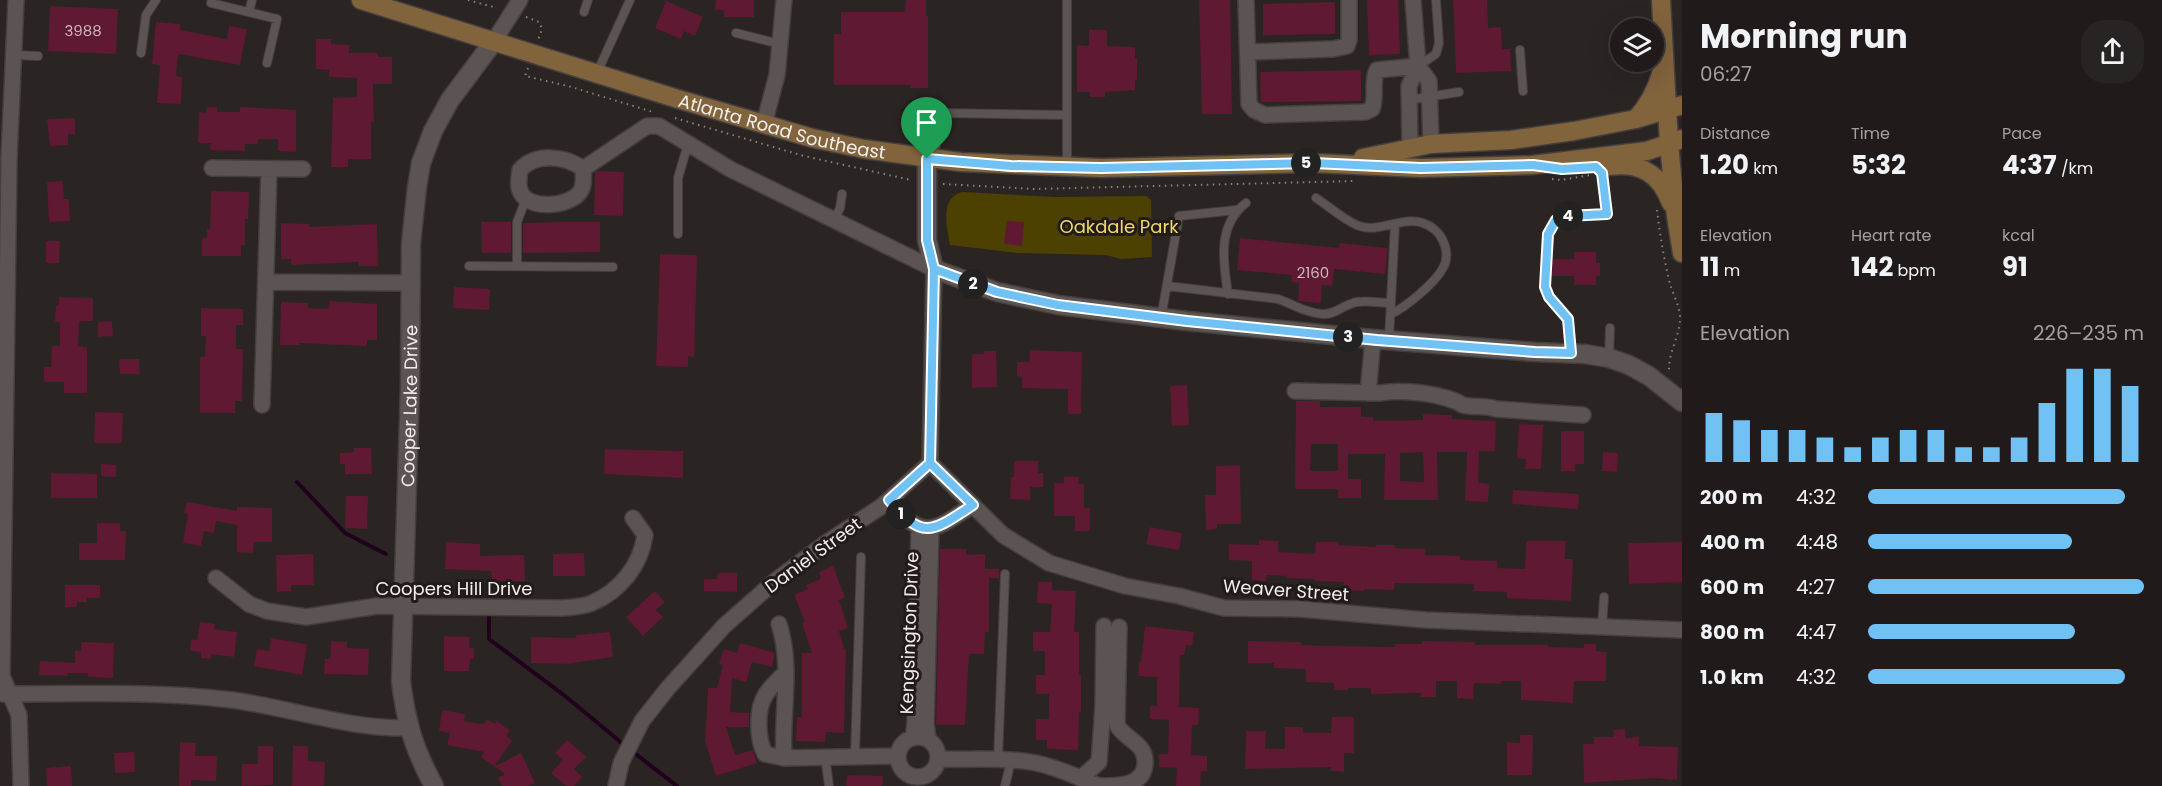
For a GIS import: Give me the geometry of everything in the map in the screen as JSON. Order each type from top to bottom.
[{"type":"main road","name":"Atlanta Road Southeast","points":[[361,0],[398,5],[494,41],[764,124],[838,144],[930,159],[1000,165],[1067,167],[1335,163],[1421,168],[1533,165],[1647,151],[1675,141]]},
{"type":"main road","points":[[1661,0],[1665,60],[1675,108],[1676,216],[1682,253]]},
{"type":"main road","points":[[1636,119],[1644,111],[1658,86],[1665,60]]},
{"type":"main road","points":[[1335,163],[1431,144],[1511,140],[1574,131],[1636,119],[1675,108]]},
{"type":"main road","points":[[1533,165],[1599,170],[1625,164],[1642,168],[1661,182],[1676,216]]},
{"type":"street","points":[[16,0],[4,158],[2,676],[5,694],[19,716],[21,786]]},
{"type":"street","points":[[494,41],[520,0]]},
{"type":"street","points":[[764,124],[777,75],[784,0]]},
{"type":"street","points":[[1246,0],[1249,104],[1254,110],[1265,115],[1365,112],[1372,109],[1373,78],[1377,70],[1418,66]]},
{"type":"street","points":[[1248,52],[1333,49],[1347,46],[1349,0]]},
{"type":"street","points":[[1410,149],[1409,86],[1418,66],[1413,0]]},
{"type":"street","name":"Cooper Lake Drive","points":[[434,786],[408,728],[401,681],[412,228],[422,163],[433,131],[450,100],[494,41]]},
{"type":"street","points":[[1418,66],[1429,81],[1431,144]]},
{"type":"street","points":[[583,169],[647,126],[659,126],[730,169],[934,269],[1007,294],[1058,305],[1161,318],[1381,340],[1571,353],[1609,358],[1649,376],[1682,402]]},
{"type":"street","points":[[540,158],[562,160],[576,163],[583,169],[584,182],[581,191],[571,201],[548,204],[525,200],[520,191],[518,184],[520,170],[527,162],[540,158]]},
{"type":"street","points":[[930,159],[927,240],[934,269],[930,463]]},
{"type":"street","points":[[212,168],[303,169]]},
{"type":"street","points":[[262,405],[268,169]]},
{"type":"street","points":[[266,282],[412,283]]},
{"type":"street","points":[[1368,393],[1381,340]]},
{"type":"street","points":[[1295,391],[1419,393],[1454,400],[1463,405],[1583,415]]},
{"type":"street","name":"Daniel Street","points":[[616,786],[621,763],[642,721],[668,688],[724,626],[784,575],[889,500],[930,463]]},
{"type":"street","name":"Weaver Street","points":[[930,463],[1003,535],[1049,563],[1125,586],[1179,596],[1224,608],[1300,609],[1426,620],[1682,630]]},
{"type":"street","points":[[889,500],[904,518],[925,528],[949,521],[973,505]]},
{"type":"street","name":"Coopers Hill Drive","points":[[216,578],[249,604],[267,611],[306,617],[359,608],[402,606],[563,608],[590,604],[609,593],[631,573],[643,550],[645,535],[633,518]]},
{"type":"street","name":"Kengsington Drive","points":[[920,738],[926,723],[925,528]]},
{"type":"street","points":[[778,624],[783,639],[786,672],[784,758]]},
{"type":"street","points":[[938,759],[1036,764],[1101,786],[1123,786],[1137,781],[1145,767],[1142,749],[1120,731],[1117,725],[1111,626],[1099,762],[1081,778]]},
{"type":"street","points":[[786,672],[765,694],[761,704],[759,722],[761,745],[765,754],[784,758],[898,756]]},
{"type":"street","points":[[5,694],[201,697],[261,704],[357,725],[388,729],[408,728]]},
{"type":"street","points":[[920,738],[935,746],[938,764],[932,773],[915,778],[903,772],[898,764],[898,756],[903,744],[920,738]]},
{"type":"lane","points":[[141,52],[146,15],[156,0]]},
{"type":"lane","points":[[249,12],[252,0]]},
{"type":"lane","points":[[584,12],[588,0]]},
{"type":"lane","points":[[597,73],[630,0]]},
{"type":"lane","points":[[1067,0],[1067,167]]},
{"type":"lane","points":[[1418,66],[1436,54],[1438,43],[1436,0]]},
{"type":"lane","points":[[211,2],[277,19],[267,63]]},
{"type":"lane","points":[[736,33],[780,44]]},
{"type":"lane","points":[[1521,50],[1523,91]]},
{"type":"lane","points":[[11,62],[38,56]]},
{"type":"lane","points":[[1409,100],[1459,92]]},
{"type":"lane","points":[[930,159],[942,113],[1066,115]]},
{"type":"lane","points":[[678,234],[678,178],[688,144]]},
{"type":"lane","points":[[1571,353],[1568,319],[1549,297],[1545,287],[1548,234],[1556,220],[1566,216],[1607,214],[1599,170]]},
{"type":"lane","points":[[834,220],[840,208],[842,194]]},
{"type":"lane","points":[[1316,198],[1357,225],[1369,228],[1388,227],[1412,221],[1424,223],[1440,233],[1446,246],[1447,258],[1444,267],[1434,280],[1401,309],[1391,314]]},
{"type":"lane","points":[[517,266],[517,222],[525,200]]},
{"type":"lane","points":[[1161,318],[1179,216],[1236,210],[1246,203]]},
{"type":"lane","points":[[1228,294],[1223,256],[1226,235],[1236,210]]},
{"type":"lane","points":[[1381,340],[1391,314],[1395,224]]},
{"type":"lane","points":[[469,266],[613,267]]},
{"type":"lane","points":[[1167,286],[1278,299],[1300,310],[1322,314],[1334,313],[1356,302],[1390,303]]},
{"type":"lane","points":[[1609,358],[1610,328]]},
{"type":"lane","points":[[855,756],[861,557]]},
{"type":"lane","points":[[1005,574],[1005,786]]},
{"type":"lane","points":[[1602,627],[1604,597]]},
{"type":"lane","points":[[825,756],[829,786]]},
{"type":"path","points":[[1550,179],[1561,180],[1599,170]]},
{"type":"path","points":[[957,186],[1035,189],[1354,181]]},
{"type":"path","points":[[1656,207],[1666,264],[1680,312],[1668,370],[1674,376]]},
{"type":"green space","name":"Oakdale Park","points":[[963,192],[1054,197],[1146,196],[1151,200],[1152,257],[1121,259],[1106,255],[1019,253],[950,245],[946,214],[950,200]]},
{"type":"building","points":[[716,0],[754,0],[754,17],[724,17],[724,10],[715,10]]},
{"type":"building","points":[[906,0],[926,0],[928,88],[910,88],[910,85],[834,85],[834,34],[841,34],[841,12],[905,12]]},
{"type":"building","points":[[1199,0],[1230,0],[1232,114],[1202,114]]},
{"type":"building","points":[[1367,0],[1398,0],[1400,54],[1369,55]]},
{"type":"building","points":[[1453,0],[1487,0],[1488,28],[1501,27],[1502,49],[1510,49],[1511,71],[1456,73]]},
{"type":"building","points":[[666,1],[703,17],[695,36],[684,31],[681,39],[655,28]]},
{"type":"building","points":[[1335,2],[1335,34],[1263,35],[1263,4]]},
{"type":"building","points":[[50,6],[118,9],[116,54],[48,51]]},
{"type":"building","points":[[156,22],[180,24],[180,30],[227,39],[229,26],[247,29],[240,65],[178,54],[176,76],[182,77],[181,104],[157,103],[160,65],[152,64]]},
{"type":"building","points":[[1089,30],[1107,30],[1107,46],[1135,47],[1137,80],[1135,79],[1135,90],[1105,92],[1105,97],[1090,97],[1090,92],[1077,92],[1077,45],[1089,46]]},
{"type":"building","points":[[316,39],[331,39],[331,44],[349,45],[349,53],[378,53],[378,57],[392,57],[392,84],[373,84],[374,122],[371,122],[371,159],[348,159],[348,167],[331,167],[333,98],[357,97],[357,78],[329,77],[329,70],[316,69]]},
{"type":"building","points":[[1361,70],[1361,101],[1261,102],[1260,72]]},
{"type":"building","points":[[207,107],[217,107],[217,112],[240,112],[240,107],[296,110],[296,152],[278,151],[278,139],[258,139],[258,144],[245,144],[245,151],[210,150],[211,143],[198,143],[199,112],[206,113]]},
{"type":"building","points":[[75,118],[75,134],[68,134],[68,145],[50,146],[47,119]]},
{"type":"building","points":[[595,172],[624,172],[623,216],[594,215]]},
{"type":"building","points":[[63,181],[64,199],[69,199],[70,221],[49,222],[47,182]]},
{"type":"building","points":[[211,191],[249,192],[248,219],[245,219],[245,245],[241,245],[241,256],[202,256],[202,238],[207,238],[207,229],[210,229]]},
{"type":"building","points":[[1007,221],[1024,222],[1022,246],[1004,244]]},
{"type":"building","points":[[481,222],[511,222],[511,253],[482,253]]},
{"type":"building","points":[[600,222],[600,252],[523,253],[523,223]]},
{"type":"building","points":[[281,223],[309,224],[309,227],[377,224],[378,266],[359,266],[359,262],[291,265],[291,259],[281,259]]},
{"type":"building","points":[[1240,238],[1339,248],[1340,243],[1388,248],[1385,274],[1334,269],[1332,286],[1322,285],[1321,303],[1298,301],[1299,283],[1291,282],[1292,275],[1237,270]]},
{"type":"building","points":[[46,241],[60,241],[59,263],[46,263]]},
{"type":"building","points":[[1574,252],[1596,252],[1596,263],[1600,263],[1600,276],[1596,276],[1596,285],[1574,285],[1574,276],[1552,276],[1553,259],[1574,259]]},
{"type":"building","points":[[660,254],[697,255],[694,357],[688,356],[688,367],[656,366]]},
{"type":"building","points":[[454,287],[490,289],[489,310],[453,308]]},
{"type":"building","points":[[59,297],[93,298],[93,321],[79,321],[78,346],[87,347],[87,393],[64,393],[64,382],[44,382],[44,367],[51,367],[52,346],[60,346],[60,322],[55,322]]},
{"type":"building","points":[[329,301],[377,304],[377,340],[367,340],[367,346],[299,343],[299,345],[280,345],[281,302],[308,303],[308,308],[328,309]]},
{"type":"building","points":[[201,308],[243,309],[243,325],[236,325],[236,349],[243,349],[242,401],[235,401],[235,413],[200,413],[200,357],[205,357],[206,336],[201,336]]},
{"type":"building","points":[[112,321],[113,336],[98,337],[98,322]]},
{"type":"building","points":[[1030,350],[1082,352],[1081,414],[1068,414],[1068,389],[1022,388],[1022,377],[1017,376],[1017,362],[1029,362]]},
{"type":"building","points":[[984,351],[996,351],[997,387],[972,388],[972,354],[984,354]]},
{"type":"building","points":[[119,359],[139,359],[140,374],[120,374]]},
{"type":"building","points":[[1187,385],[1189,425],[1172,426],[1170,386]]},
{"type":"building","points":[[1296,401],[1320,401],[1320,407],[1361,407],[1361,417],[1373,417],[1373,421],[1423,420],[1423,414],[1452,415],[1452,419],[1496,421],[1495,451],[1479,451],[1478,483],[1489,484],[1488,502],[1465,501],[1467,452],[1437,452],[1438,500],[1384,500],[1385,454],[1348,454],[1348,479],[1361,479],[1361,498],[1338,498],[1338,489],[1295,489]],"holes":[[[1311,444],[1338,444],[1338,471],[1310,471]],[[1423,452],[1424,482],[1400,481],[1400,453]]]},
{"type":"building","points":[[95,412],[123,413],[122,443],[94,443]]},
{"type":"building","points":[[1519,424],[1543,425],[1541,469],[1525,469],[1526,459],[1517,458]]},
{"type":"building","points":[[1561,431],[1584,431],[1584,464],[1575,464],[1575,471],[1561,471]]},
{"type":"building","points":[[354,448],[371,448],[372,474],[345,474],[345,464],[340,464],[340,453],[354,452]]},
{"type":"building","points":[[605,449],[683,451],[683,478],[604,474]]},
{"type":"building","points":[[1603,452],[1618,453],[1617,472],[1602,471]]},
{"type":"building","points":[[1014,461],[1038,461],[1038,473],[1043,473],[1043,487],[1030,487],[1030,500],[1010,499]]},
{"type":"building","points":[[101,464],[116,465],[116,477],[101,476]]},
{"type":"building","points":[[1240,465],[1241,524],[1217,524],[1217,529],[1206,530],[1205,495],[1216,495],[1216,466]]},
{"type":"building","points":[[51,473],[97,474],[97,498],[51,498]]},
{"type":"building","points":[[1064,476],[1079,477],[1078,484],[1084,484],[1084,508],[1090,508],[1090,531],[1075,531],[1075,516],[1054,516],[1054,483],[1064,483]]},
{"type":"building","points":[[1513,490],[1579,494],[1578,509],[1512,504]]},
{"type":"building","points":[[346,496],[368,496],[367,529],[345,528]]},
{"type":"building","points":[[187,502],[237,511],[237,507],[272,508],[272,542],[254,542],[253,553],[237,552],[237,525],[216,521],[214,533],[204,531],[201,546],[183,543],[188,514],[184,513]]},
{"type":"building","points":[[97,523],[120,523],[120,531],[126,531],[125,560],[79,560],[79,543],[97,543]]},
{"type":"building","points":[[1150,527],[1182,533],[1179,550],[1146,544]]},
{"type":"building","points":[[1259,540],[1278,541],[1278,552],[1315,554],[1316,542],[1338,542],[1338,545],[1376,547],[1376,545],[1395,545],[1395,548],[1425,549],[1425,555],[1460,556],[1460,560],[1497,561],[1497,568],[1525,569],[1526,541],[1566,541],[1565,559],[1573,559],[1571,601],[1507,598],[1507,592],[1474,591],[1474,584],[1394,583],[1394,590],[1364,589],[1364,591],[1344,590],[1344,582],[1315,581],[1315,579],[1287,578],[1287,576],[1266,575],[1266,581],[1252,580],[1252,561],[1229,560],[1229,544],[1259,545]]},
{"type":"building","points":[[446,542],[480,544],[480,556],[524,555],[525,581],[492,581],[491,571],[445,569]]},
{"type":"building","points":[[1682,542],[1682,582],[1629,584],[1628,543]]},
{"type":"building","points":[[940,549],[966,549],[966,555],[985,554],[985,569],[999,569],[999,578],[989,578],[989,632],[985,632],[984,654],[969,654],[965,725],[936,725]]},
{"type":"building","points":[[584,553],[585,576],[553,576],[553,554]]},
{"type":"building","points":[[313,554],[314,585],[291,585],[291,591],[277,592],[276,555]]},
{"type":"building","points":[[833,566],[845,597],[839,600],[848,628],[839,631],[844,649],[846,649],[844,733],[826,732],[825,742],[796,741],[797,717],[802,717],[802,653],[812,653],[802,623],[805,622],[794,595],[808,589],[806,585],[821,579],[819,572]]},
{"type":"building","points":[[718,573],[737,573],[737,592],[704,591],[704,579],[717,579]]},
{"type":"building","points":[[1038,582],[1052,582],[1052,590],[1076,591],[1074,632],[1079,632],[1079,675],[1081,675],[1078,750],[1047,749],[1047,740],[1036,740],[1036,719],[1049,719],[1049,694],[1036,694],[1036,675],[1045,675],[1045,651],[1033,651],[1033,632],[1050,632],[1052,604],[1037,603]]},
{"type":"building","points":[[65,585],[100,585],[100,598],[87,598],[87,602],[77,602],[77,607],[65,607]]},
{"type":"building","points":[[655,591],[665,602],[656,610],[663,617],[643,636],[626,617]]},
{"type":"building","points":[[200,622],[215,624],[214,629],[237,632],[234,657],[211,654],[211,659],[201,658],[201,652],[190,651],[191,639],[197,640]]},
{"type":"building","points":[[1145,626],[1194,632],[1192,646],[1186,645],[1184,655],[1180,655],[1179,707],[1199,708],[1198,725],[1192,725],[1191,755],[1207,756],[1207,771],[1201,771],[1200,786],[1176,786],[1177,768],[1159,767],[1159,754],[1168,754],[1169,720],[1150,719],[1150,706],[1157,706],[1157,677],[1138,676]]},
{"type":"building","points":[[610,632],[613,657],[565,664],[531,663],[531,637],[576,638],[576,635]]},
{"type":"building","points":[[444,636],[470,637],[469,648],[474,648],[474,659],[470,659],[469,671],[444,671]]},
{"type":"building","points":[[271,638],[307,644],[302,675],[254,666],[257,649],[269,651]]},
{"type":"building","points":[[331,641],[347,642],[347,648],[369,649],[368,675],[324,674],[325,659],[330,659]]},
{"type":"building","points":[[1248,641],[1301,642],[1301,645],[1395,647],[1395,644],[1422,644],[1422,641],[1584,648],[1584,644],[1596,644],[1596,651],[1606,652],[1606,681],[1574,681],[1573,703],[1521,700],[1521,681],[1501,681],[1501,684],[1474,683],[1473,699],[1457,698],[1457,681],[1436,681],[1436,697],[1421,697],[1421,693],[1371,694],[1371,688],[1334,690],[1334,683],[1306,682],[1306,669],[1274,668],[1274,663],[1248,663]]},
{"type":"building","points":[[81,642],[114,643],[113,678],[88,677],[88,673],[68,673],[67,676],[39,675],[40,661],[75,663],[75,650],[81,651]]},
{"type":"building","points":[[740,643],[775,653],[772,667],[752,662],[746,682],[732,678],[730,712],[749,713],[749,727],[726,727],[735,755],[753,750],[757,763],[716,776],[705,741],[708,688],[717,688],[723,665],[719,664],[724,649],[737,653]]},
{"type":"building","points":[[442,710],[465,714],[464,721],[484,724],[487,719],[495,724],[497,721],[510,731],[506,736],[512,740],[495,766],[521,753],[535,783],[528,786],[502,786],[498,778],[505,774],[481,757],[484,752],[447,745],[450,733],[439,731]]},
{"type":"building","points":[[1332,717],[1354,717],[1354,753],[1344,753],[1344,772],[1331,771],[1331,767],[1245,769],[1246,731],[1266,731],[1265,749],[1285,749],[1285,727],[1303,727],[1303,733],[1331,733]]},
{"type":"building","points":[[1625,729],[1625,738],[1639,737],[1639,746],[1678,747],[1677,780],[1654,778],[1584,783],[1583,744],[1594,744],[1594,737],[1614,737],[1613,730]]},
{"type":"building","points":[[1520,735],[1533,735],[1532,775],[1507,775],[1507,742],[1520,743]]},
{"type":"building","points":[[567,740],[586,757],[574,769],[582,777],[574,786],[566,786],[551,773],[563,760],[555,753]]},
{"type":"building","points":[[180,742],[196,743],[195,756],[217,756],[216,781],[191,780],[191,786],[179,786]]},
{"type":"building","points":[[258,746],[273,746],[273,785],[242,786],[242,764],[258,764]]},
{"type":"building","points":[[293,746],[308,746],[308,761],[325,762],[324,786],[292,786]]},
{"type":"building","points":[[134,752],[135,772],[115,773],[114,753]]},
{"type":"building","points":[[71,766],[72,786],[47,786],[46,768]]},
{"type":"building","points":[[847,775],[883,776],[882,786],[846,786]]},
{"type":"waterway","points":[[297,482],[345,533],[386,554]]},
{"type":"waterway","points":[[489,615],[489,639],[565,696],[623,744]]},
{"type":"waterway","points":[[637,755],[677,786]]},
{"type":"route","points":[[927,159],[927,240],[934,269],[932,334],[930,463],[889,500],[904,518],[919,528],[940,526],[973,505],[930,463],[934,269],[997,292],[1058,305],[1187,321],[1377,340],[1571,353],[1568,319],[1549,297],[1545,287],[1548,234],[1556,220],[1566,216],[1607,214],[1602,173],[1596,167],[1562,169],[1533,165],[1421,168],[1313,163],[1101,168],[1011,166],[927,159]]}]
